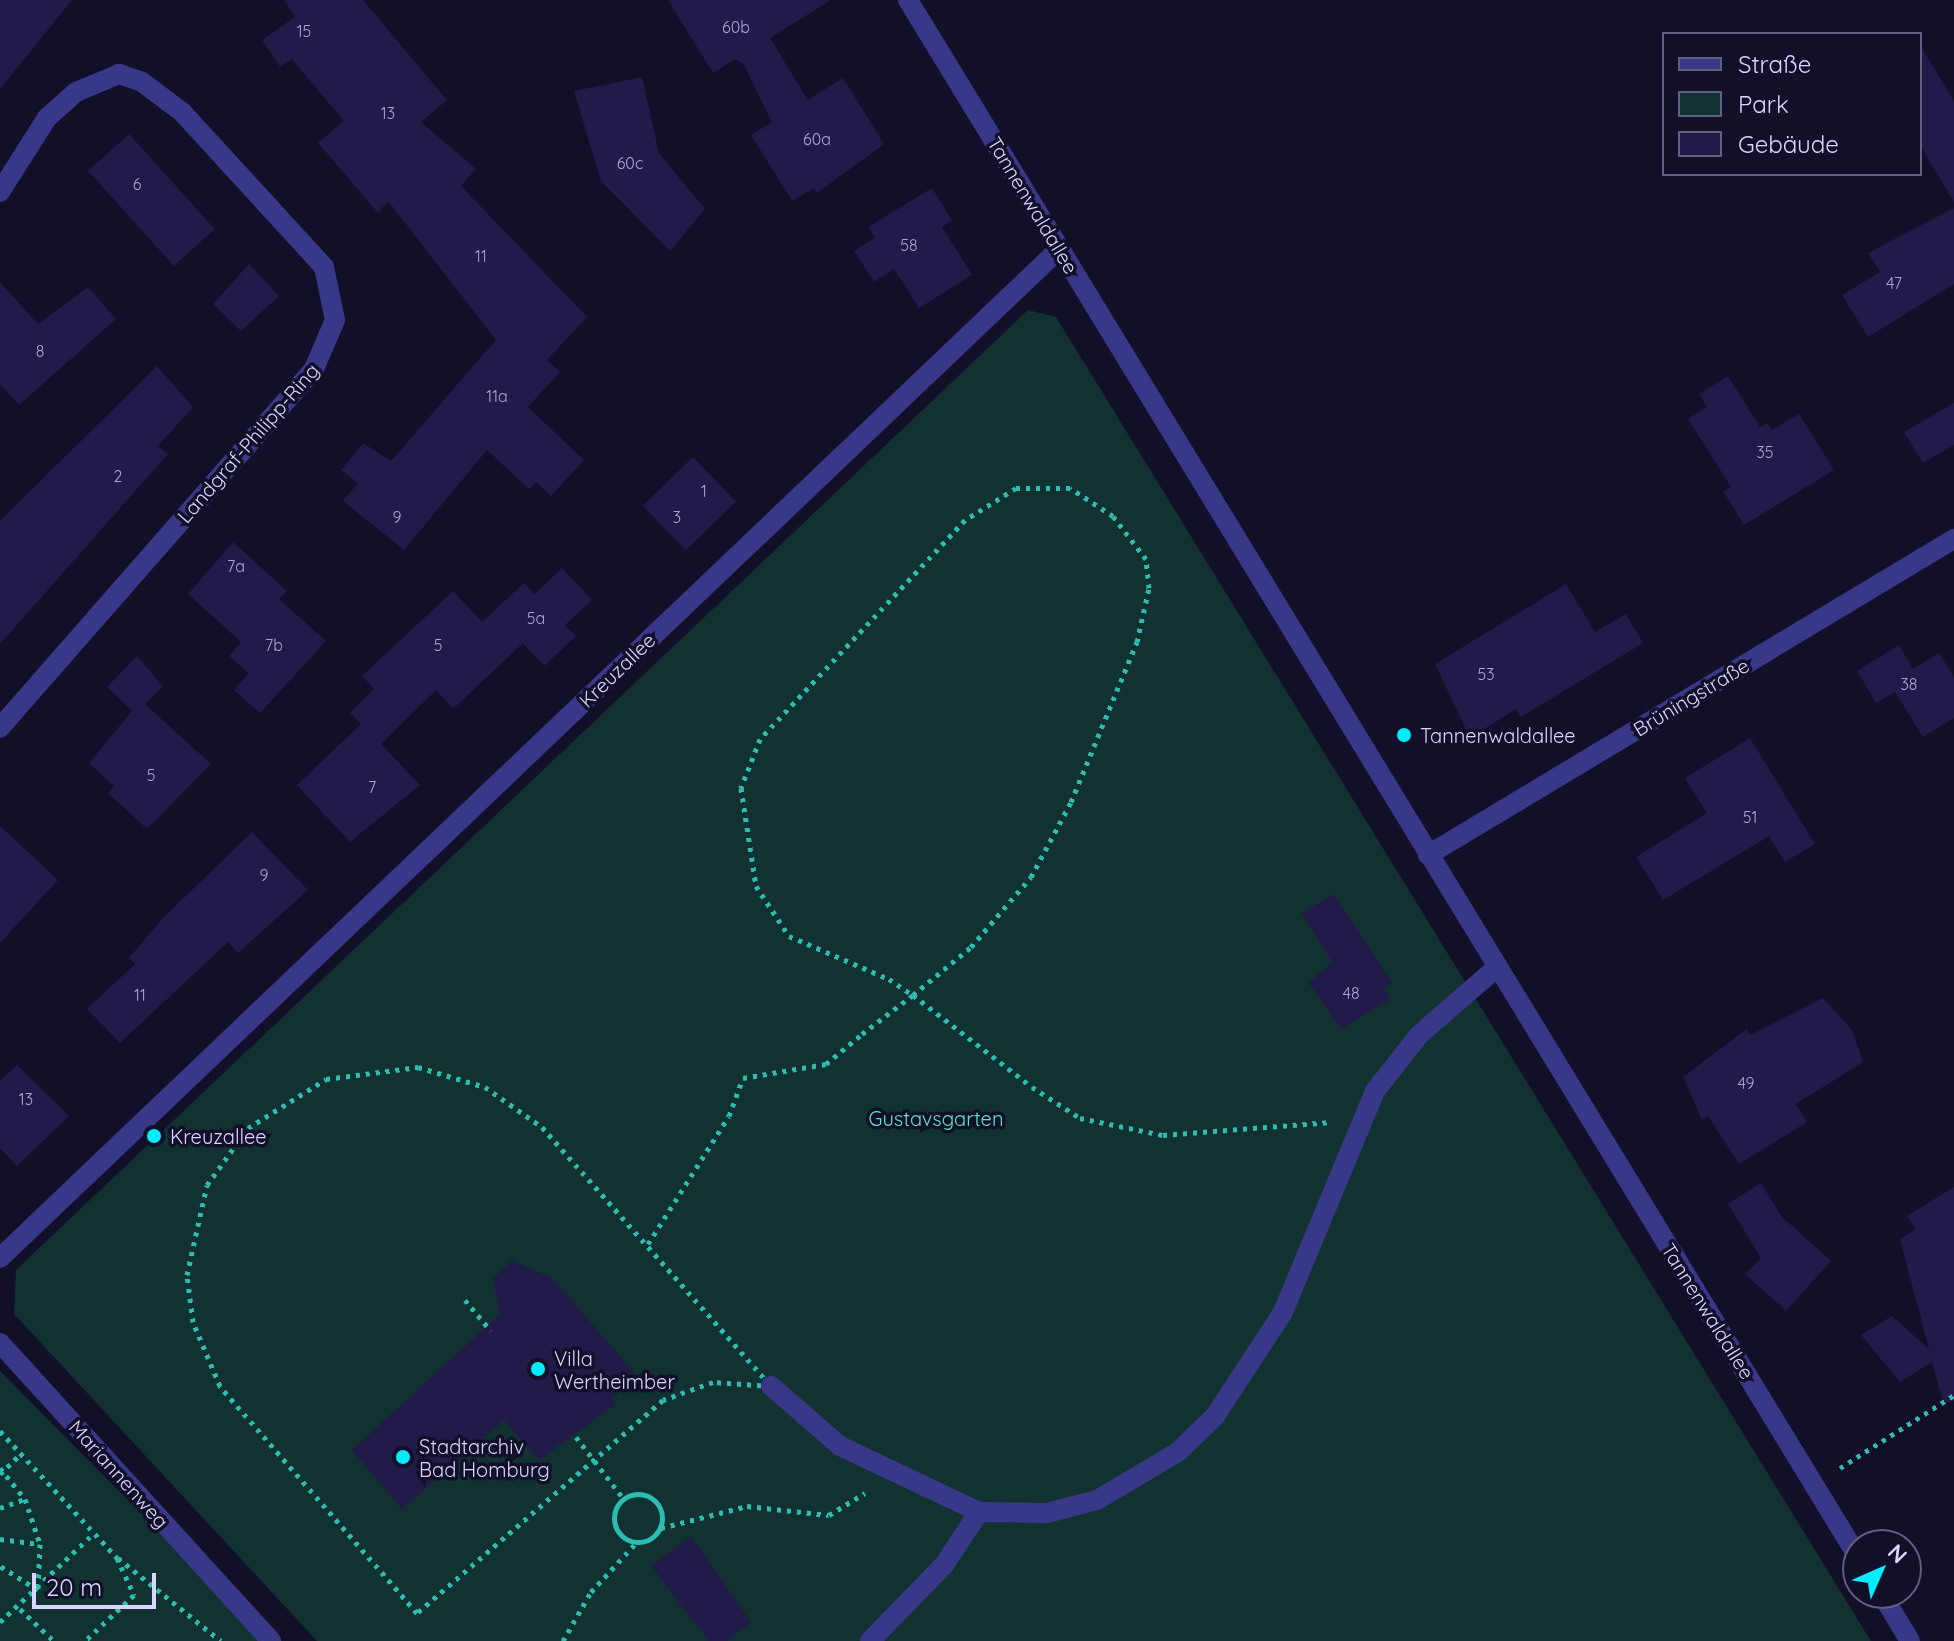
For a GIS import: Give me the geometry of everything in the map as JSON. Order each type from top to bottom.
[{"type":"street","name":"Tannenwaldallee","points":[[908,0],[1842,1531]]},
{"type":"street","name":"Landgraf-Philipp-Ring","points":[[0,192],[47,118],[76,92],[119,74],[142,82],[182,112],[324,267],[335,320],[314,369],[0,728]]},
{"type":"street","name":"Kreuzallee","points":[[0,1258],[1059,249]]},
{"type":"street","name":"Brüningstraße","points":[[1428,855],[1954,539]]},
{"type":"street","points":[[771,1386],[803,1418],[886,1470],[979,1512],[1047,1513],[1097,1500],[1178,1452],[1215,1416],[1283,1312],[1375,1091],[1419,1035],[1496,968]]},
{"type":"street","name":"Mariannenweg","points":[[0,1343],[271,1641]]},
{"type":"street","points":[[870,1641],[944,1565],[979,1512]]},
{"type":"street","points":[[1891,1609],[1910,1641]]},
{"type":"path","points":[[648,1244],[729,1116],[743,1078],[826,1064],[913,995],[971,947],[1031,877],[1108,723],[1137,642],[1149,588],[1146,559],[1113,516],[1070,488],[1016,488],[965,520],[748,757],[741,788],[746,848],[773,915],[789,936],[913,995],[1080,1118],[1163,1135],[1332,1122],[1355,1134]]},
{"type":"path","points":[[395,1066],[464,1078],[515,1105],[648,1244],[771,1386],[713,1382],[682,1389],[594,1460],[417,1613],[220,1386],[193,1322],[192,1229],[219,1164],[265,1112],[326,1079],[395,1066]]},
{"type":"path","points":[[465,1300],[491,1331]]},
{"type":"path","points":[[1813,1484],[1954,1395]]},
{"type":"path","points":[[0,1431],[117,1558],[221,1641]]},
{"type":"path","points":[[576,1437],[623,1498]]},
{"type":"path","points":[[21,1454],[1,1471],[25,1499],[40,1544],[38,1590]]},
{"type":"path","points":[[563,1641],[591,1592],[636,1543],[661,1528],[747,1506],[829,1515],[886,1470]]},
{"type":"path","points":[[623,1498],[653,1499],[661,1528]]},
{"type":"path","points":[[623,1498],[615,1525],[636,1543]]},
{"type":"path","points":[[0,1508],[25,1499]]},
{"type":"path","points":[[0,1622],[20,1609],[93,1534]]},
{"type":"path","points":[[0,1539],[40,1544]]},
{"type":"path","points":[[85,1641],[134,1595],[117,1558]]},
{"type":"path","points":[[0,1566],[38,1590]]},
{"type":"path","points":[[20,1609],[54,1641]]},
{"type":"green space","name":"Gustavsgarten","points":[[1028,310],[1056,317],[1842,1594],[1842,1609],[1851,1609],[1871,1641],[317,1641],[14,1314],[16,1270]]},
{"type":"green space","points":[[0,1371],[268,1641],[0,1641]]},
{"type":"building","points":[[0,0],[72,0],[0,89]]},
{"type":"building","points":[[284,0],[363,0],[447,100],[421,122],[476,169],[461,186],[587,317],[547,360],[560,372],[528,407],[584,460],[551,496],[536,482],[529,489],[487,450],[404,550],[343,501],[358,483],[341,470],[363,443],[391,461],[496,340],[388,201],[378,213],[318,143],[344,121],[292,59],[280,67],[262,40],[295,17]]},
{"type":"building","points":[[668,0],[831,0],[770,38],[808,100],[843,78],[884,144],[817,193],[814,188],[792,201],[751,135],[772,122],[743,63],[735,59],[713,73]]},
{"type":"building","points":[[1922,48],[1954,101],[1954,202],[1922,148]]},
{"type":"building","points":[[642,77],[659,153],[705,209],[670,251],[601,181],[574,91]]},
{"type":"building","points":[[129,134],[215,229],[174,266],[88,171]]},
{"type":"building","points":[[932,188],[952,220],[942,227],[972,275],[919,308],[894,269],[874,282],[854,251],[875,238],[868,227]]},
{"type":"building","points":[[1954,208],[1954,284],[1868,337],[1842,295],[1880,272],[1868,253]]},
{"type":"building","points":[[249,264],[279,296],[241,331],[213,304]]},
{"type":"building","points":[[0,282],[38,324],[88,287],[116,319],[19,405],[0,384]]},
{"type":"building","points":[[157,366],[193,407],[158,446],[168,454],[0,644],[0,521]]},
{"type":"building","points":[[1728,376],[1760,427],[1767,423],[1772,430],[1799,414],[1834,470],[1744,525],[1723,491],[1731,487],[1688,419],[1707,407],[1699,394]]},
{"type":"building","points":[[1954,403],[1954,445],[1923,463],[1904,432]]},
{"type":"building","points":[[693,457],[736,502],[686,550],[643,506]]},
{"type":"building","points":[[233,542],[287,591],[279,599],[326,641],[260,713],[234,690],[249,673],[229,656],[241,642],[188,594]]},
{"type":"building","points":[[562,568],[592,600],[565,625],[576,636],[544,666],[523,643],[453,709],[436,690],[381,744],[420,785],[350,842],[297,785],[361,724],[350,713],[374,689],[362,676],[453,591],[482,622],[524,583],[535,594]]},
{"type":"building","points":[[1566,584],[1595,632],[1626,614],[1643,643],[1521,717],[1516,709],[1470,738],[1435,664]]},
{"type":"building","points":[[1899,645],[1913,669],[1939,653],[1954,677],[1954,718],[1923,737],[1895,692],[1876,703],[1857,671]]},
{"type":"building","points":[[137,656],[163,686],[145,704],[211,764],[147,829],[108,793],[114,786],[89,763],[132,711],[107,687]]},
{"type":"building","points":[[1750,738],[1815,844],[1785,862],[1769,836],[1663,900],[1636,857],[1707,813],[1685,778]]},
{"type":"building","points":[[0,826],[58,880],[0,943]]},
{"type":"building","points":[[252,832],[308,890],[238,953],[228,942],[120,1043],[87,1009],[135,964],[129,958],[161,920]]},
{"type":"building","points":[[1334,894],[1392,983],[1384,988],[1390,999],[1341,1029],[1309,983],[1332,962],[1302,913]]},
{"type":"building","points":[[1823,998],[1852,1030],[1863,1062],[1796,1104],[1807,1122],[1739,1164],[1708,1116],[1702,1120],[1683,1077],[1747,1029],[1750,1035]]},
{"type":"building","points":[[17,1065],[69,1116],[17,1166],[0,1148],[0,1081]]},
{"type":"building","points":[[1761,1183],[1781,1216],[1831,1261],[1786,1311],[1745,1274],[1761,1258],[1728,1204]]},
{"type":"building","points":[[1954,1187],[1954,1401],[1943,1403],[1932,1362],[1900,1382],[1861,1335],[1892,1316],[1929,1349],[1900,1239],[1916,1229],[1907,1216]]},
{"type":"building","name":"Villa Wertheimber","points":[[512,1261],[552,1278],[637,1376],[611,1398],[616,1404],[539,1460],[504,1420],[402,1509],[352,1450],[500,1314],[493,1278]]},
{"type":"building","points":[[691,1536],[751,1622],[727,1641],[709,1641],[651,1566]]},
{"type":"place","name":"Tannenwaldallee","points":[[1404,735]]},
{"type":"place","name":"Kreuzallee","points":[[154,1136]]},
{"type":"place","name":"Villa Wertheimber","points":[[538,1369]]},
{"type":"place","name":"Stadtarchiv Bad Homburg","points":[[403,1457]]}]
